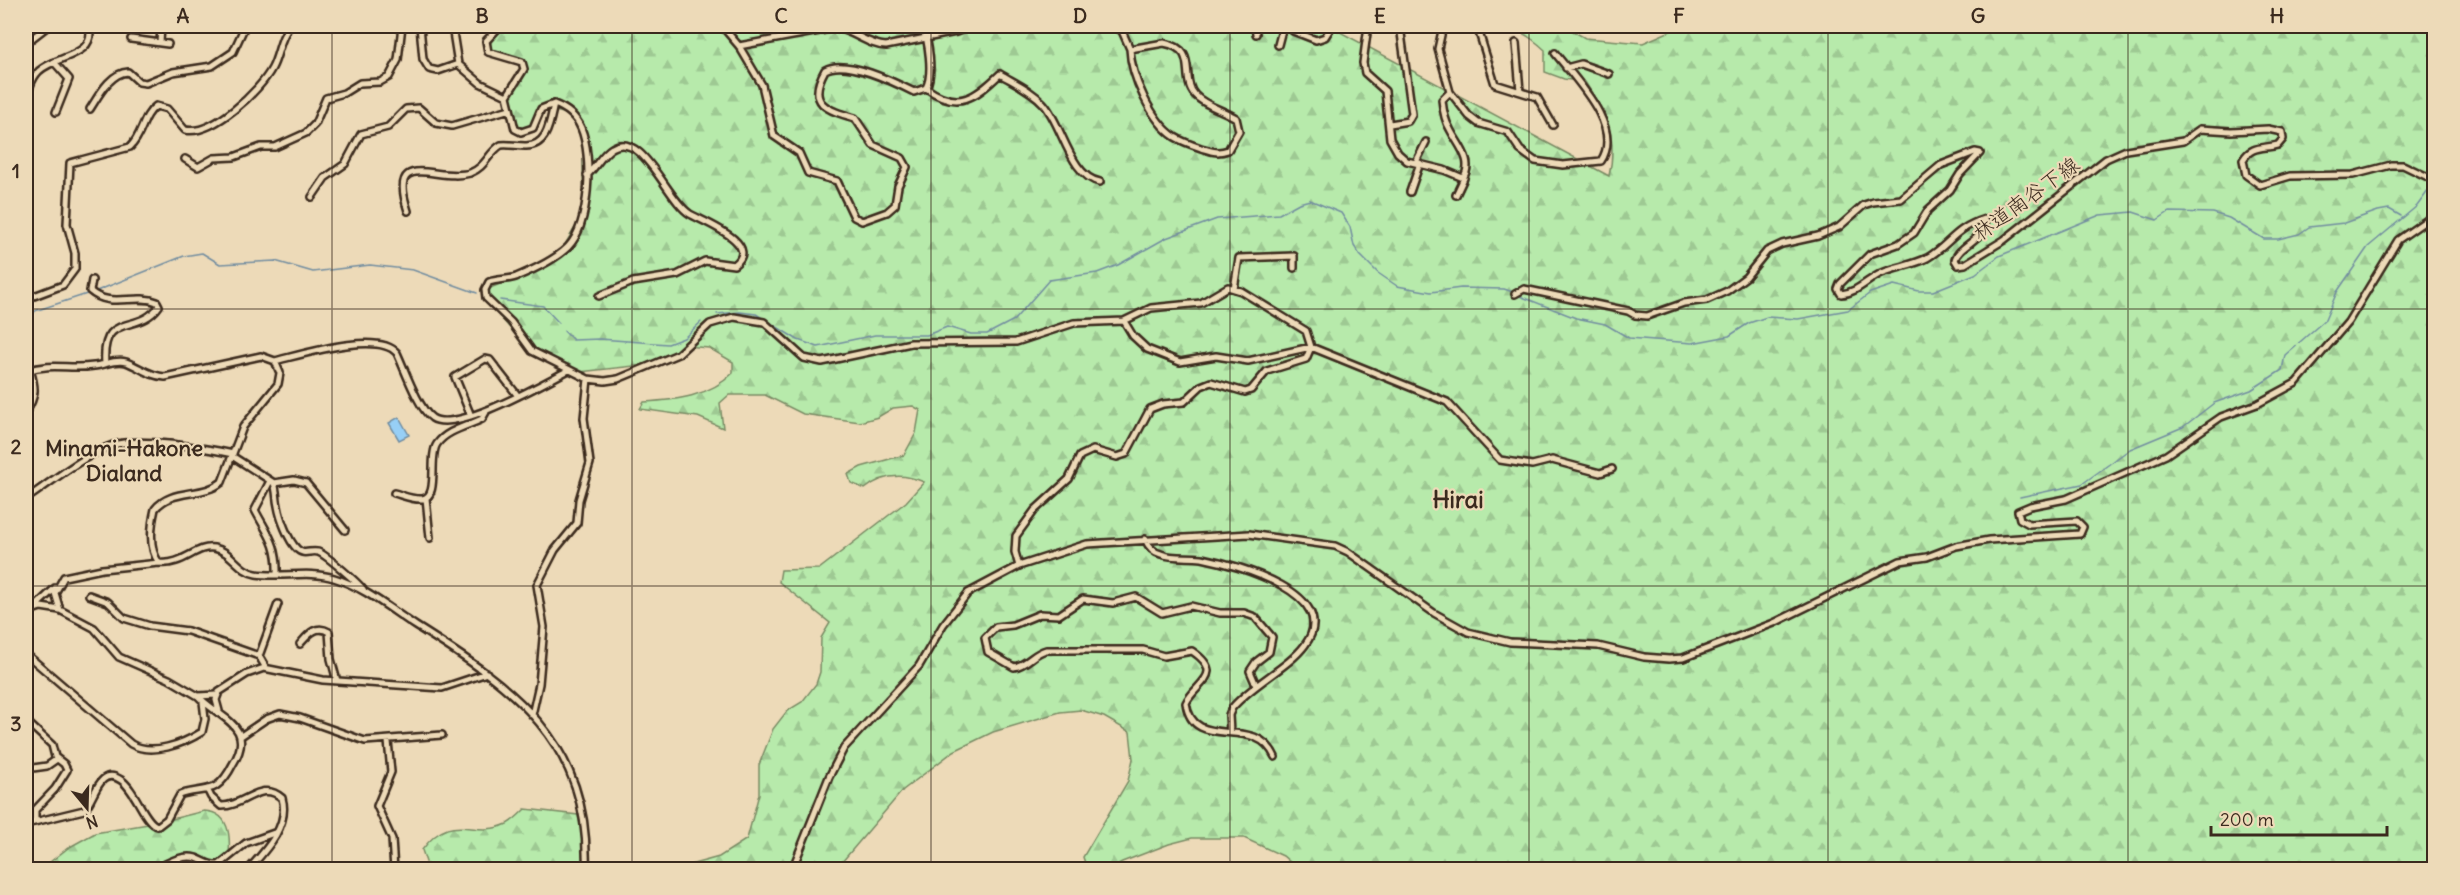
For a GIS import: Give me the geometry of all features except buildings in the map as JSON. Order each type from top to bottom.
[{"type":"street","points":[[26,42],[48,26]]},
{"type":"street","points":[[26,105],[34,78],[41,69],[80,51],[87,45],[90,40],[89,26]]},
{"type":"street","points":[[160,43],[161,26]]},
{"type":"street","points":[[90,109],[109,82],[122,72],[128,72],[139,82],[146,82],[172,72],[212,66],[233,52],[245,26]]},
{"type":"street","points":[[26,299],[63,285],[75,269],[75,253],[66,224],[70,200],[70,163],[130,147],[136,141],[146,114],[156,106],[167,109],[186,130],[201,131],[233,109],[264,82],[290,26]]},
{"type":"street","points":[[185,159],[198,167],[219,157],[234,157],[261,147],[275,147],[306,133],[315,124],[326,98],[344,93],[360,83],[380,82],[389,77],[398,60],[402,26]]},
{"type":"street","points":[[420,26],[423,59],[429,69],[438,71],[458,64]]},
{"type":"street","points":[[452,26],[458,64],[480,83],[507,96]]},
{"type":"street","points":[[500,26],[486,41],[488,52],[515,58],[522,62],[524,69],[507,96],[513,127],[521,132],[536,126],[544,106],[554,104],[572,115],[580,126],[586,175],[584,213],[576,238],[552,259],[516,277],[489,282],[485,290],[486,298],[512,322],[532,351],[588,379],[612,381],[678,354],[710,324],[734,317],[764,322],[804,358],[822,362],[911,343],[1016,342],[1074,323],[1125,321],[1151,308],[1201,303],[1223,288],[1234,288],[1303,328],[1310,335],[1311,346],[1306,359],[1267,371],[1251,390],[1245,392],[1211,382],[1201,386],[1184,402],[1163,404],[1150,409],[1140,424],[1131,449],[1122,456],[1117,457],[1093,450],[1083,453],[1070,479],[1035,510],[1016,536],[1015,546],[1019,566]]},
{"type":"street","points":[[673,26],[679,26]]},
{"type":"street","points":[[722,26],[739,46],[762,85],[774,136],[799,153],[808,173],[837,182],[858,220],[867,220],[892,209],[907,167],[902,158],[873,145],[855,118],[831,111],[820,104],[818,94],[824,72],[838,66],[883,77],[914,92],[926,88],[942,97],[963,100],[978,95],[1000,74],[1017,83],[1042,102],[1077,165],[1091,180],[1100,182]]},
{"type":"street","points":[[923,26],[927,39],[929,80],[926,88]]},
{"type":"street","points":[[739,46],[828,28],[843,29],[880,46],[927,39],[973,26]]},
{"type":"street","points":[[1113,26],[1122,31],[1130,49],[1135,79],[1165,128],[1189,144],[1214,153],[1227,150],[1239,131],[1239,124],[1236,118],[1196,96],[1190,84],[1189,66],[1183,53],[1173,45],[1164,43],[1130,49]]},
{"type":"street","points":[[1255,26],[1256,34]]},
{"type":"street","points":[[1278,45],[1285,26],[1316,40],[1325,37],[1332,26]]},
{"type":"street","points":[[1368,26],[1363,68],[1365,73],[1385,91],[1390,139],[1398,153],[1407,160],[1464,178]]},
{"type":"street","points":[[1390,124],[1408,121],[1412,114],[1400,26]]},
{"type":"street","points":[[1443,26],[1438,49],[1450,92],[1469,116],[1478,123],[1508,132],[1520,150],[1535,160],[1550,165],[1601,161],[1607,148],[1603,120],[1592,101],[1555,53]]},
{"type":"street","points":[[1477,26],[1495,84],[1537,97],[1553,125]]},
{"type":"street","points":[[131,39],[168,44]]},
{"type":"street","points":[[1516,43],[1520,91]]},
{"type":"street","points":[[54,62],[69,79],[56,112]]},
{"type":"street","points":[[1566,68],[1581,64],[1609,74]]},
{"type":"street","points":[[1450,92],[1442,100],[1450,130],[1464,149],[1464,178],[1456,195]]},
{"type":"street","points":[[408,211],[403,189],[405,178],[410,172],[417,170],[462,175],[482,167],[501,145],[537,144],[545,137],[554,104]]},
{"type":"street","points":[[312,197],[325,178],[345,164],[362,134],[388,127],[406,109],[419,108],[436,123],[452,126],[510,109]]},
{"type":"street","name":"林道南谷下線","points":[[1515,294],[1524,290],[1647,316],[1684,303],[1707,300],[1727,291],[1746,277],[1767,251],[1782,244],[1818,236],[1839,227],[1864,205],[1901,199],[1941,165],[1975,152],[1980,153],[1960,174],[1950,190],[1928,210],[1914,233],[1898,244],[1870,254],[1840,284],[1838,289],[1841,294],[1849,293],[1880,274],[1927,258],[1969,224],[1985,219],[1983,231],[1956,255],[1955,260],[1958,265],[1965,264],[2004,240],[2106,159],[2126,150],[2180,142],[2200,129],[2231,131],[2268,129],[2282,132],[2283,139],[2278,145],[2252,150],[2243,160],[2246,175],[2260,185],[2290,176],[2353,175],[2391,165],[2403,165],[2434,180]]},
{"type":"street","points":[[1410,192],[1426,142]]},
{"type":"street","points":[[586,175],[613,147],[623,145],[634,147],[646,158],[680,206],[737,241],[741,252],[739,261],[734,265],[705,261],[677,275],[633,282],[598,296]]},
{"type":"street","points":[[792,870],[829,777],[847,743],[919,666],[931,642],[968,593],[1019,566],[1087,544],[1249,534],[1335,546],[1348,552],[1441,618],[1468,632],[1510,642],[1598,646],[1644,657],[1683,658],[1796,613],[1900,561],[1927,557],[1956,546],[1989,540],[2080,534],[2083,527],[2077,520],[2030,524],[2019,519],[2018,511],[2030,506],[2066,499],[2166,455],[2221,417],[2257,404],[2296,383],[2348,322],[2398,240],[2434,215]]},
{"type":"street","points":[[1234,288],[1239,258],[1294,256],[1294,268]]},
{"type":"street","points":[[92,280],[90,291],[96,297],[125,302],[152,300],[158,302],[159,306],[154,314],[113,330],[104,344],[105,364]]},
{"type":"street","points":[[1125,321],[1133,336],[1147,349],[1180,363],[1216,356],[1248,361],[1311,346],[1447,402],[1500,460],[1532,465],[1552,460],[1600,473],[1612,469]]},
{"type":"street","points":[[26,412],[36,391],[28,370],[52,365],[93,367],[115,361],[125,362],[154,376],[165,377],[250,357],[261,356],[274,361],[359,344],[384,346],[397,353],[424,409],[432,418],[442,421],[486,412],[569,370]]},
{"type":"street","points":[[471,416],[455,377],[485,360],[490,360],[518,396]]},
{"type":"street","points":[[159,563],[151,550],[155,509],[164,499],[215,488],[225,477],[243,427],[278,384],[280,374],[274,361]]},
{"type":"street","points":[[532,715],[537,700],[544,642],[543,609],[537,585],[555,550],[577,524],[579,500],[590,463],[584,422],[588,379]]},
{"type":"street","points":[[394,493],[421,500],[426,498],[432,490],[433,455],[438,443],[453,432],[482,419],[486,412]]},
{"type":"street","points":[[26,499],[96,453],[115,444],[197,447],[232,455],[272,482],[294,480],[306,483],[345,530]]},
{"type":"street","points":[[272,482],[255,510],[273,540],[278,556],[277,574]]},
{"type":"street","points":[[272,482],[280,516],[298,550],[305,553],[316,551],[323,554],[342,572],[359,583],[364,592]]},
{"type":"street","points":[[426,498],[430,538]]},
{"type":"street","points":[[1145,539],[1149,547],[1161,555],[1201,558],[1263,577],[1296,595],[1309,607],[1314,620],[1304,646],[1256,684],[1230,712],[1230,732]]},
{"type":"street","points":[[26,612],[57,587],[64,578],[77,573],[146,563],[176,563],[210,548],[222,550],[248,571],[330,577],[364,592],[487,673],[510,690],[532,715],[557,747],[572,775],[582,815],[586,870]]},
{"type":"street","points":[[57,587],[55,593],[60,610]]},
{"type":"street","points":[[89,595],[108,602],[124,618],[150,626],[166,626],[188,631],[259,656],[266,668]]},
{"type":"street","points":[[1256,684],[1250,671],[1256,662],[1269,652],[1272,637],[1255,617],[1244,613],[1220,613],[1191,606],[1162,613],[1136,597],[1113,603],[1087,598],[1075,602],[1059,615],[1040,614],[1013,625],[996,627],[985,638],[988,652],[1014,667],[1025,664],[1038,653],[1046,650],[1143,650],[1164,656],[1192,651],[1204,661],[1207,675],[1203,685],[1188,698],[1186,703],[1189,714],[1196,725],[1206,730],[1230,732],[1262,739],[1275,757]]},
{"type":"street","points":[[259,656],[278,604]]},
{"type":"street","points":[[26,824],[84,810],[101,780],[106,777],[119,778],[132,789],[153,825],[163,824],[180,795],[190,790],[207,789],[219,784],[225,778],[238,754],[241,736],[233,724],[198,696],[169,679],[119,657],[94,628],[60,610],[33,608]]},
{"type":"street","points":[[300,644],[313,631],[324,629],[329,632],[331,659],[337,681]]},
{"type":"street","points":[[26,654],[132,744],[143,749],[159,749],[202,732],[205,719],[203,702]]},
{"type":"street","points":[[198,696],[216,695],[222,688],[247,674],[266,668],[337,681],[442,688],[487,673]]},
{"type":"street","points":[[216,695],[219,711]]},
{"type":"street","points":[[241,736],[266,719],[280,714],[365,741],[442,735]]},
{"type":"street","points":[[26,721],[52,745],[57,759],[64,764],[66,773],[35,810],[35,822]]},
{"type":"street","points":[[388,741],[391,772],[377,806],[392,839],[394,870]]},
{"type":"street","points":[[26,769],[47,766],[57,759]]},
{"type":"street","points":[[207,789],[215,803],[221,806],[235,803],[262,790],[276,792],[282,798],[284,805],[277,832],[267,849],[248,870]]},
{"type":"street","points":[[153,870],[185,856],[208,864],[219,865],[246,843],[277,832]]},
{"type":"street","points":[[47,870],[54,870]]},
{"type":"street","points":[[112,870],[129,870]]},
{"type":"green space","points":[[496,26],[1329,26],[1609,176],[1612,149],[1609,127],[1585,82],[1564,79],[1545,72],[1545,50],[1520,32],[1507,29],[1492,32],[1484,26],[1564,26],[1585,38],[1643,43],[1682,26],[2434,26],[2434,869],[1299,870],[1283,856],[1244,838],[1192,838],[1169,844],[1109,869],[1087,869],[1083,857],[1128,781],[1133,759],[1130,732],[1104,717],[1081,710],[1060,712],[993,732],[954,751],[903,790],[836,869],[686,869],[690,865],[719,857],[747,839],[759,794],[759,765],[773,729],[787,711],[802,702],[816,684],[820,672],[821,638],[830,623],[779,582],[781,570],[819,569],[906,502],[924,482],[908,477],[893,476],[879,480],[865,489],[851,483],[848,474],[861,467],[904,455],[916,433],[920,410],[913,406],[893,408],[878,417],[860,422],[803,414],[765,395],[729,395],[720,403],[723,428],[698,417],[640,409],[644,402],[691,396],[724,381],[733,373],[733,362],[709,348],[686,346],[653,364],[579,372],[529,350],[488,303],[488,289],[555,261],[588,206],[583,180],[584,139],[578,122],[570,116],[541,109],[533,128],[521,132],[507,94],[520,68],[514,58],[488,52]]},
{"type":"green space","points":[[525,809],[578,815],[586,856],[595,869],[428,868],[422,850],[433,837],[443,830],[463,827],[495,828],[509,823]]},
{"type":"green space","points":[[204,811],[214,813],[226,824],[229,842],[228,869],[40,870],[68,848],[95,833],[160,822]]},
{"type":"water","points":[[399,417],[409,435],[399,440],[389,423]]},
{"type":"waterway","points":[[2020,497],[2082,484],[2130,449],[2183,427],[2214,403],[2251,390],[2282,370],[2285,355],[2325,320],[2337,292],[2368,247],[2417,206],[2434,183]]},
{"type":"waterway","points":[[717,314],[740,312],[756,314],[798,340],[818,347],[875,335],[927,335],[947,327],[971,334],[987,334],[1014,320],[1049,280],[1097,273],[1118,265],[1166,238],[1217,219],[1279,214],[1310,200],[1341,213],[1350,227],[1354,246],[1360,255],[1378,273],[1397,286],[1431,292],[1461,288],[1504,289],[1513,292]]},
{"type":"waterway","points":[[1517,295],[1576,318],[1605,324],[1629,338],[1692,343],[1729,336],[1749,323],[1767,317],[1798,319],[1848,310],[1870,293],[1894,285],[1919,291],[1933,291],[1975,274],[1999,256],[2100,215],[2133,212],[2157,220],[2169,212],[2213,213],[2229,218],[2264,239],[2278,239],[2299,234],[2309,227],[2344,223],[2389,209],[2401,216]]},
{"type":"waterway","points":[[94,292],[184,256],[202,253],[220,264],[275,261],[313,272],[370,265],[413,270],[477,293]]},
{"type":"waterway","points":[[26,325],[35,311],[90,293]]},
{"type":"waterway","points":[[500,300],[543,306],[559,323]]},
{"type":"waterway","points":[[564,331],[573,340],[600,339],[668,344],[684,338],[701,322]]},
{"type":"district","name":"Minami-Hakone Dialand","points":[[124,461]]},
{"type":"district","name":"Hirai","points":[[1458,500]]}]
